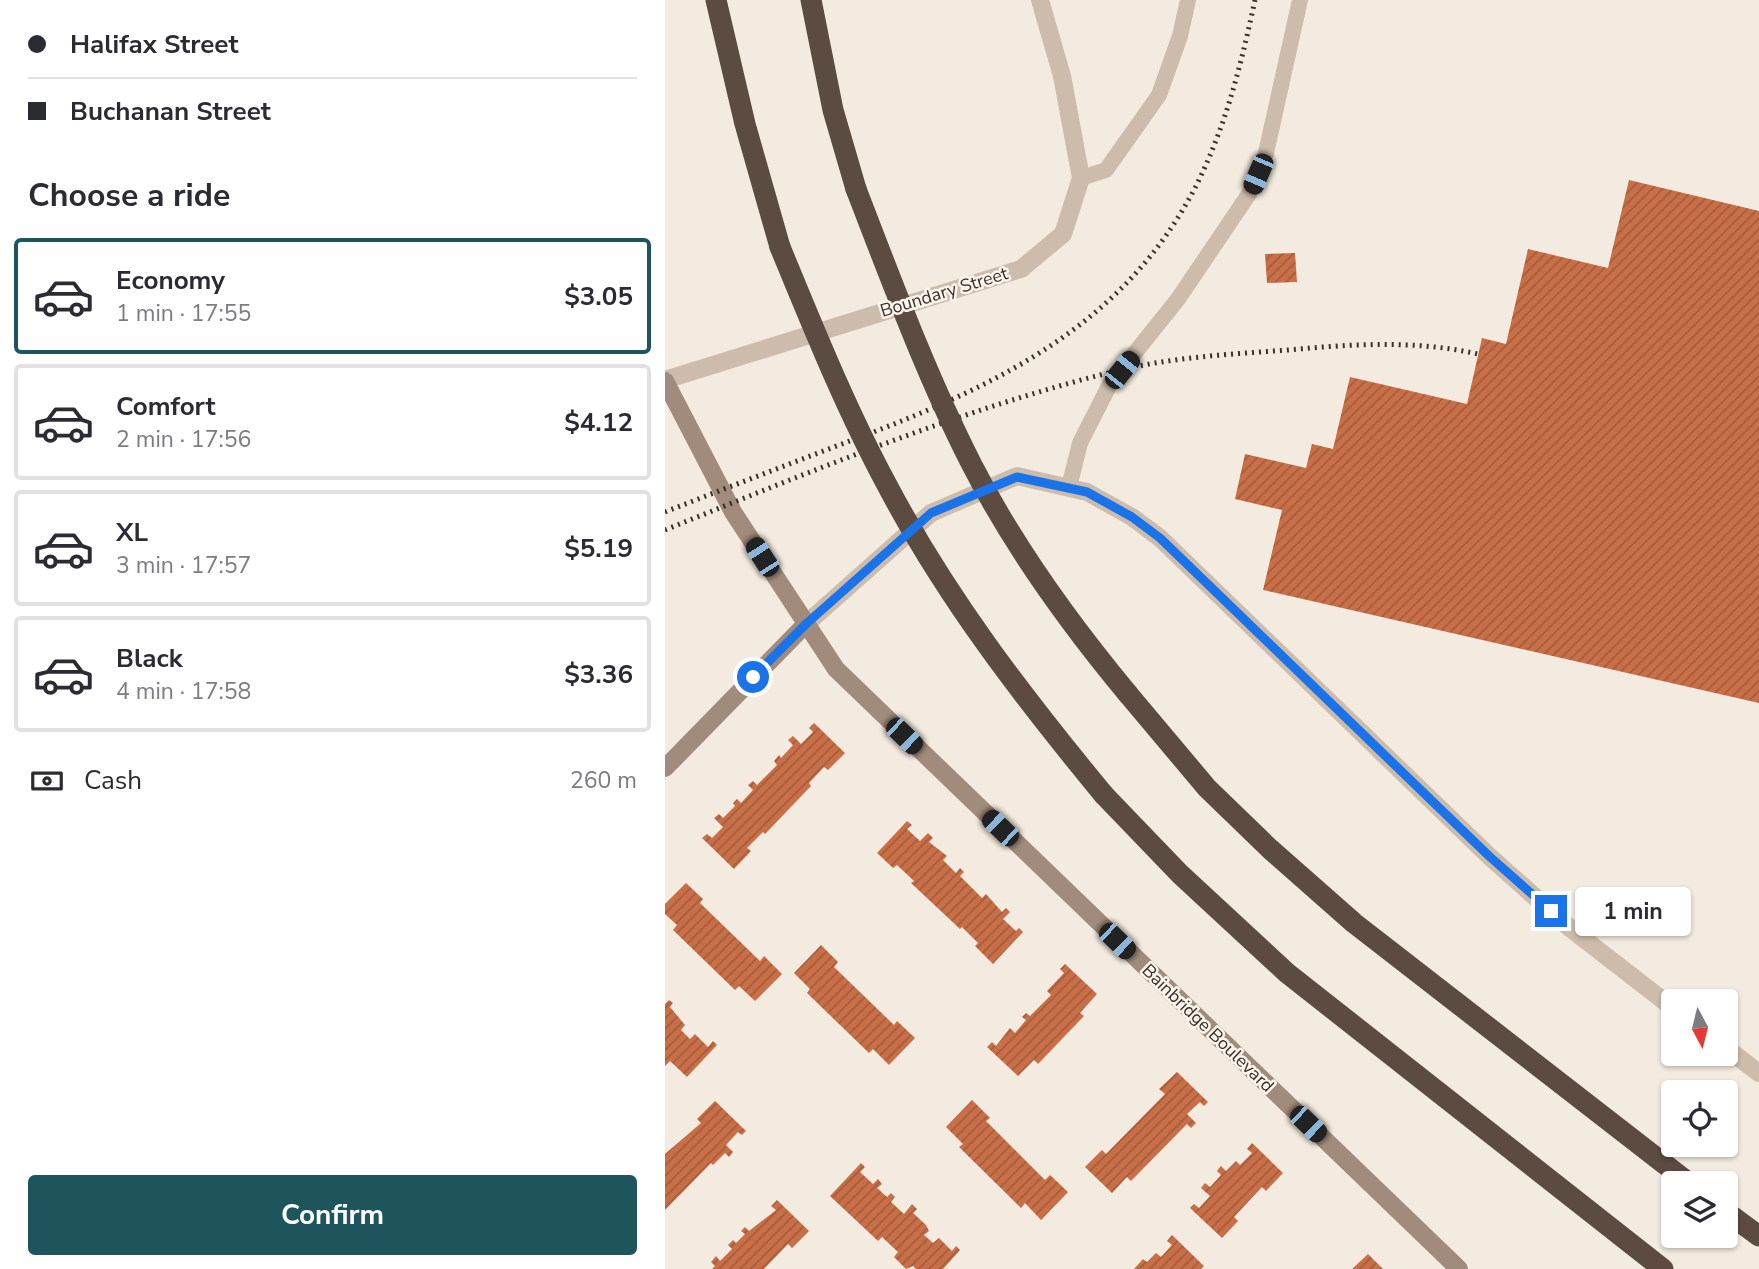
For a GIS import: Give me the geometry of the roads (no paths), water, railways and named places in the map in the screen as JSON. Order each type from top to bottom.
[{"type":"highway","points":[[716,0],[745,124],[780,247],[886,484],[935,567],[986,645],[1104,794],[1180,874],[1287,973],[1663,1269]]},
{"type":"highway","points":[[811,0],[833,110],[856,189],[895,291],[972,466],[1039,578],[1084,642],[1207,788],[1343,914],[1674,1171]]},
{"type":"highway","points":[[1738,1221],[1759,1237]]},
{"type":"street","name":"Boundary Street","points":[[665,381],[1021,269],[1062,234],[1081,178],[1062,76],[1040,0]]},
{"type":"street","name":"Bainbridge Boulevard","points":[[665,381],[725,497],[836,669],[1459,1269]]},
{"type":"street","points":[[665,768],[806,624],[931,513],[1017,477],[1069,487],[1087,492],[1132,517],[1160,538],[1489,856],[1571,929],[1661,999]]},
{"type":"street","points":[[1738,1057],[1759,1073]]},
{"type":"lane","points":[[1081,178],[1106,170],[1159,95],[1180,36],[1188,0]]},
{"type":"lane","points":[[1069,487],[1080,443],[1109,384],[1178,299],[1249,194],[1266,153],[1300,0]]},
{"type":"railway","points":[[665,512],[914,416],[963,394],[1054,343],[1096,312],[1133,276],[1167,234],[1196,186],[1216,141],[1231,95],[1255,0]]},
{"type":"railway","points":[[665,530],[890,442],[1004,403],[1120,370],[1204,357],[1360,345],[1408,345],[1478,354]]}]
